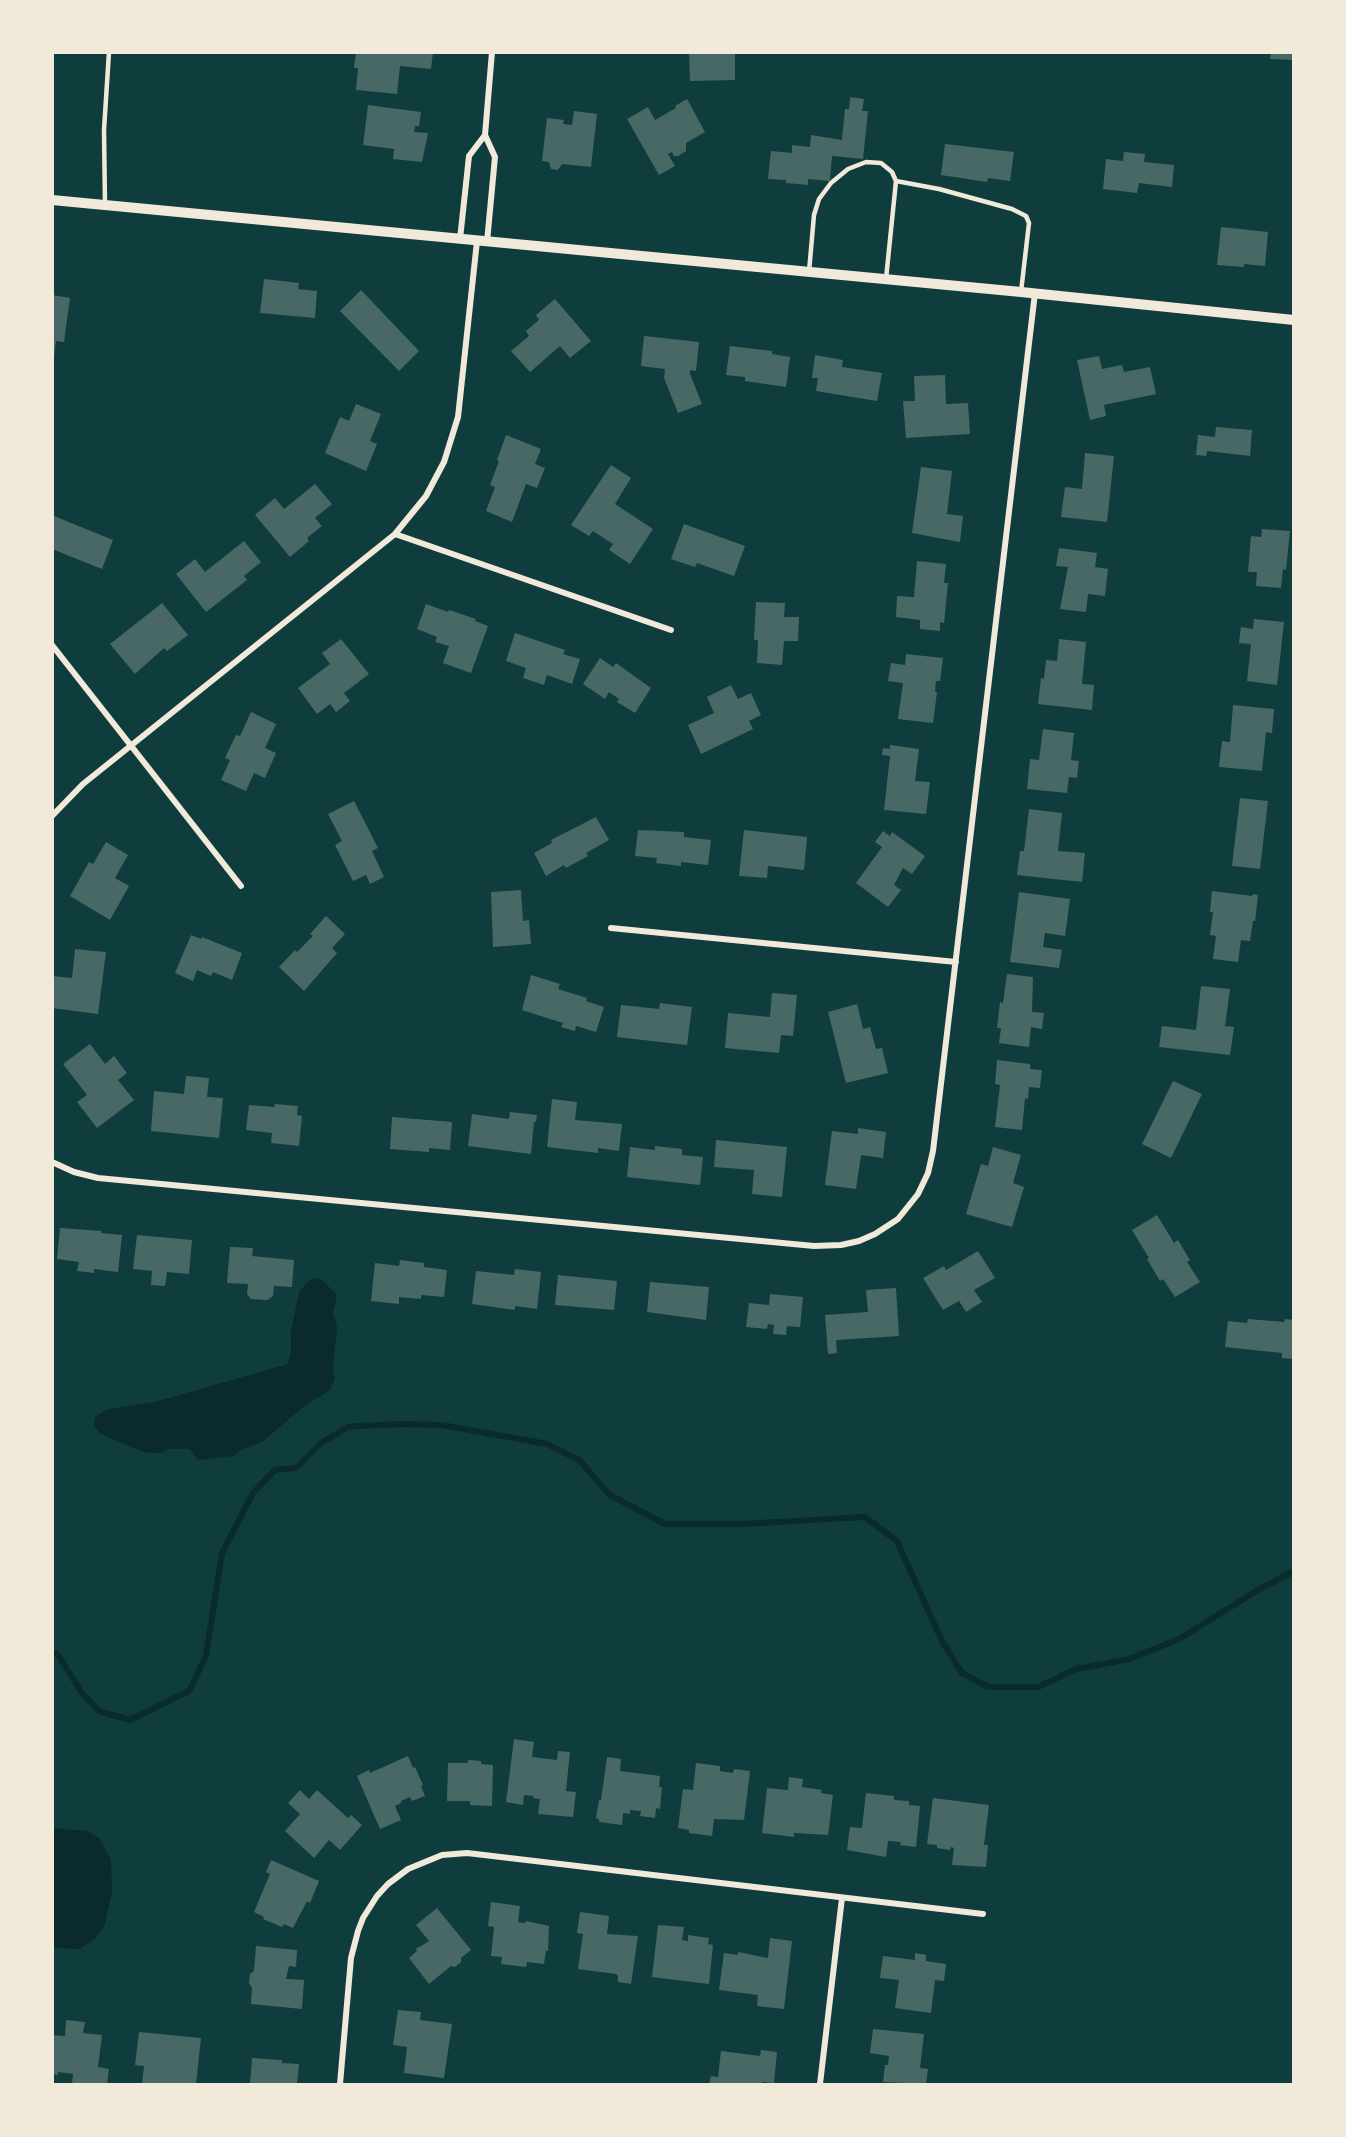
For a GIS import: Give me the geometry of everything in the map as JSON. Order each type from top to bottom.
[{"type":"street","points":[[52,816],[83,784],[395,534],[431,488],[444,462],[453,435],[463,388],[495,157],[485,135],[492,52]]},
{"type":"street","points":[[460,239],[469,156],[485,135]]},
{"type":"street","points":[[52,200],[1035,293],[1293,320]]},
{"type":"street","points":[[52,1162],[74,1172],[98,1178],[814,1246],[841,1245],[859,1241],[898,1219],[918,1194],[932,1158],[1035,293]]},
{"type":"street","points":[[395,534],[670,630]]},
{"type":"street","points":[[52,645],[241,886]]},
{"type":"street","points":[[611,928],[956,962]]},
{"type":"street","points":[[340,2085],[351,1958],[363,1918],[377,1896],[397,1877],[431,1858],[467,1853],[982,1914]]},
{"type":"street","points":[[820,2085],[842,1898]]},
{"type":"lane","points":[[105,205],[104,130],[109,52]]},
{"type":"lane","points":[[809,272],[814,215],[819,198],[831,183],[848,169],[866,162],[881,163],[892,172],[896,181],[886,279]]},
{"type":"lane","points":[[896,181],[939,189],[1012,209],[1026,216],[1029,223],[1021,292]]},
{"type":"water","points":[[312,1278],[321,1279],[337,1295],[333,1313],[337,1327],[333,1369],[335,1379],[330,1390],[302,1408],[261,1443],[242,1449],[233,1456],[198,1460],[190,1449],[168,1449],[161,1453],[148,1453],[101,1434],[94,1426],[95,1417],[108,1409],[155,1402],[288,1364],[291,1352],[291,1331],[300,1290]]},
{"type":"water","points":[[52,1828],[87,1831],[99,1838],[111,1859],[112,1892],[105,1924],[95,1939],[79,1949],[53,1948]]},
{"type":"building","points":[[356,52],[433,52],[431,69],[400,66],[397,94],[356,90],[358,68],[354,68]]},
{"type":"building","points":[[689,52],[735,52],[735,80],[690,81]]},
{"type":"building","points":[[1271,52],[1294,52],[1294,60],[1270,59]]},
{"type":"building","points":[[850,97],[864,99],[862,111],[868,111],[863,159],[832,156],[830,181],[808,179],[808,185],[768,179],[771,151],[792,153],[792,145],[810,147],[811,135],[842,140],[845,109],[849,109]]},
{"type":"building","points":[[687,99],[705,132],[686,143],[686,151],[678,156],[674,156],[672,152],[668,154],[675,166],[659,175],[627,119],[648,107],[655,120]]},
{"type":"building","points":[[368,105],[421,112],[419,126],[415,126],[414,132],[428,133],[422,162],[393,159],[394,149],[363,145]]},
{"type":"building","points":[[574,111],[597,114],[591,167],[562,164],[558,170],[551,169],[549,162],[542,161],[547,118],[564,120],[563,124],[572,125]]},
{"type":"building","points":[[945,144],[1014,152],[1010,181],[988,178],[987,182],[941,175]]},
{"type":"building","points":[[1124,152],[1145,154],[1144,162],[1174,165],[1172,187],[1139,183],[1137,193],[1103,189],[1106,159],[1123,161]]},
{"type":"building","points":[[1221,227],[1268,232],[1265,266],[1217,265]]},
{"type":"building","points":[[264,279],[299,283],[298,289],[317,291],[315,318],[260,313]]},
{"type":"building","points":[[361,290],[419,351],[399,371],[340,311]]},
{"type":"building","points":[[52,295],[70,298],[64,342],[56,341],[54,357]]},
{"type":"building","points":[[555,299],[591,341],[570,358],[560,346],[530,372],[511,351],[529,336],[526,331],[539,320],[536,315]]},
{"type":"building","points":[[644,336],[699,342],[696,371],[690,370],[690,374],[702,404],[678,413],[664,378],[665,369],[641,366]]},
{"type":"building","points":[[730,346],[772,351],[772,354],[790,357],[786,387],[745,381],[745,377],[726,375]]},
{"type":"building","points":[[815,355],[843,360],[842,367],[882,373],[877,401],[816,391],[818,378],[812,378]]},
{"type":"building","points":[[1099,356],[1102,369],[1122,365],[1124,372],[1150,367],[1156,394],[1104,405],[1106,416],[1090,420],[1077,360]]},
{"type":"building","points":[[945,375],[946,404],[968,403],[970,434],[906,438],[903,401],[915,401],[914,376]]},
{"type":"building","points":[[356,404],[381,414],[370,441],[377,444],[366,471],[325,453],[340,417],[349,421]]},
{"type":"building","points":[[1216,427],[1252,430],[1250,456],[1207,451],[1206,456],[1196,455],[1198,435],[1215,437]]},
{"type":"building","points":[[506,435],[541,449],[535,464],[545,468],[537,488],[526,484],[512,522],[486,511],[495,487],[490,485]]},
{"type":"building","points":[[1085,453],[1114,456],[1107,522],[1061,517],[1065,487],[1082,489]]},
{"type":"building","points":[[611,465],[631,478],[615,504],[653,529],[630,564],[609,550],[613,544],[593,531],[589,536],[571,525]]},
{"type":"building","points":[[921,467],[952,471],[947,514],[963,516],[960,542],[912,533]]},
{"type":"building","points":[[315,484],[332,504],[315,518],[322,526],[307,538],[309,541],[290,557],[255,515],[275,498],[284,509]]},
{"type":"building","points":[[54,516],[113,540],[102,569],[52,549]]},
{"type":"building","points":[[684,524],[745,546],[734,576],[697,563],[695,567],[671,559]]},
{"type":"building","points":[[1262,529],[1290,531],[1286,570],[1283,569],[1281,588],[1256,586],[1257,572],[1248,572],[1251,536],[1261,537]]},
{"type":"building","points":[[244,541],[261,562],[244,576],[247,580],[206,612],[176,574],[195,559],[205,572]]},
{"type":"building","points":[[1059,548],[1097,553],[1095,567],[1108,569],[1105,596],[1088,594],[1086,612],[1060,609],[1068,567],[1056,566]]},
{"type":"building","points":[[917,561],[946,564],[944,583],[948,583],[944,623],[940,622],[940,631],[920,629],[920,620],[896,617],[897,596],[914,597]]},
{"type":"building","points":[[756,602],[785,603],[784,617],[799,617],[798,641],[784,641],[782,665],[757,663],[758,640],[754,640]]},
{"type":"building","points":[[162,603],[188,635],[167,651],[164,648],[135,674],[110,644]]},
{"type":"building","points":[[426,604],[476,619],[475,621],[488,626],[471,673],[443,663],[449,646],[435,642],[437,637],[417,629]]},
{"type":"building","points":[[1254,619],[1284,622],[1277,685],[1247,681],[1251,644],[1239,643],[1241,627],[1253,629]]},
{"type":"building","points":[[515,633],[565,650],[563,654],[580,659],[572,684],[547,675],[544,685],[523,678],[526,668],[506,661]]},
{"type":"building","points":[[341,639],[369,674],[344,693],[350,701],[336,712],[330,704],[317,714],[298,688],[330,664],[322,653]]},
{"type":"building","points":[[1059,639],[1086,642],[1082,684],[1094,685],[1092,710],[1038,704],[1046,660],[1057,661]]},
{"type":"building","points":[[906,654],[943,658],[940,681],[936,681],[933,723],[898,719],[903,683],[888,681],[891,663],[905,665]]},
{"type":"building","points":[[600,658],[613,667],[616,663],[651,688],[635,713],[617,702],[619,699],[609,692],[605,699],[583,684]]},
{"type":"building","points":[[731,685],[738,699],[751,693],[761,715],[749,721],[753,729],[701,754],[688,725],[714,713],[707,697]]},
{"type":"building","points":[[1233,705],[1274,709],[1272,733],[1266,732],[1262,771],[1219,767],[1222,741],[1230,742]]},
{"type":"building","points":[[251,712],[276,724],[265,748],[276,753],[265,778],[254,773],[246,791],[221,780],[230,760],[225,758],[236,735],[240,736]]},
{"type":"building","points":[[1043,729],[1074,733],[1071,760],[1079,761],[1077,778],[1069,777],[1067,793],[1027,789],[1030,759],[1039,760]]},
{"type":"building","points":[[890,745],[919,749],[915,781],[930,782],[926,814],[884,810],[890,756],[882,755],[883,748],[890,749]]},
{"type":"building","points":[[1240,798],[1268,801],[1260,869],[1232,866]]},
{"type":"building","points":[[354,801],[378,848],[372,851],[384,877],[370,884],[366,875],[353,881],[335,845],[342,841],[328,814]]},
{"type":"building","points":[[1029,809],[1062,813],[1058,851],[1085,853],[1082,882],[1017,875],[1020,851],[1024,851]]},
{"type":"building","points":[[596,817],[609,840],[586,853],[588,856],[566,868],[564,865],[546,876],[534,853],[552,843],[551,840]]},
{"type":"building","points":[[638,830],[684,832],[684,837],[711,840],[708,865],[681,862],[681,866],[656,863],[657,858],[635,856]]},
{"type":"building","points":[[744,830],[807,837],[804,870],[768,866],[767,878],[739,876]]},
{"type":"building","points":[[883,831],[890,836],[892,832],[925,856],[912,874],[903,868],[894,885],[901,890],[888,907],[856,883],[882,847],[875,842]]},
{"type":"building","points":[[106,842],[128,855],[115,878],[129,886],[110,920],[70,896],[89,862],[93,864]]},
{"type":"building","points":[[521,890],[523,921],[529,920],[531,944],[493,947],[491,892]]},
{"type":"building","points":[[1212,891],[1258,895],[1250,941],[1241,940],[1238,962],[1213,959],[1216,936],[1210,935],[1213,912],[1210,912]]},
{"type":"building","points":[[1019,892],[1070,899],[1065,936],[1045,933],[1043,947],[1062,950],[1059,968],[1010,962]]},
{"type":"building","points":[[326,916],[345,934],[332,948],[337,953],[304,991],[279,967],[313,936],[310,934]]},
{"type":"building","points":[[191,935],[242,953],[232,980],[213,972],[211,976],[197,970],[193,981],[175,973]]},
{"type":"building","points":[[75,949],[106,952],[98,1014],[52,1008],[52,976],[72,978]]},
{"type":"building","points":[[1007,974],[1033,977],[1032,1012],[1044,1013],[1042,1029],[1031,1027],[1029,1047],[999,1043],[1001,1028],[997,1028],[1000,1002],[1003,1003]]},
{"type":"building","points":[[531,975],[560,984],[558,989],[587,998],[586,1001],[604,1007],[596,1032],[576,1026],[575,1031],[561,1027],[563,1023],[522,1010]]},
{"type":"building","points":[[1201,986],[1230,989],[1225,1026],[1234,1027],[1230,1055],[1159,1047],[1162,1026],[1196,1030]]},
{"type":"building","points":[[772,993],[797,995],[793,1036],[781,1035],[779,1053],[725,1048],[728,1013],[770,1017]]},
{"type":"building","points":[[660,1003],[692,1007],[687,1045],[617,1037],[621,1005],[659,1009]]},
{"type":"building","points":[[857,1004],[863,1029],[870,1027],[876,1049],[882,1048],[888,1073],[846,1083],[828,1012]]},
{"type":"building","points":[[90,1044],[105,1064],[114,1056],[127,1073],[118,1080],[134,1100],[97,1128],[77,1102],[87,1095],[63,1064]]},
{"type":"building","points":[[997,1060],[1030,1064],[1030,1069],[1042,1070],[1040,1088],[1029,1087],[1028,1099],[1025,1098],[1022,1130],[995,1127],[1000,1085],[995,1084]]},
{"type":"building","points":[[186,1076],[209,1078],[207,1097],[223,1098],[219,1138],[151,1131],[154,1091],[184,1094]]},
{"type":"building","points":[[1173,1081],[1202,1094],[1171,1158],[1142,1144]]},
{"type":"building","points":[[552,1099],[577,1102],[575,1120],[622,1124],[619,1151],[598,1148],[598,1153],[547,1147]]},
{"type":"building","points":[[275,1104],[298,1106],[297,1115],[302,1116],[299,1146],[271,1143],[272,1133],[246,1130],[249,1105],[274,1107]]},
{"type":"building","points":[[510,1112],[537,1115],[536,1122],[534,1122],[531,1154],[468,1146],[472,1114],[509,1119]]},
{"type":"building","points":[[392,1117],[452,1122],[450,1150],[429,1148],[429,1152],[390,1149]]},
{"type":"building","points":[[858,1128],[886,1132],[883,1158],[861,1155],[856,1189],[825,1185],[832,1131],[858,1134]]},
{"type":"building","points":[[716,1140],[787,1147],[782,1197],[752,1194],[754,1170],[714,1167]]},
{"type":"building","points":[[655,1146],[682,1149],[682,1155],[703,1157],[700,1185],[627,1177],[630,1147],[655,1150]]},
{"type":"building","points":[[993,1147],[1021,1155],[1013,1183],[1024,1187],[1012,1227],[966,1214],[981,1164],[988,1166]]},
{"type":"building","points":[[1157,1215],[1174,1243],[1178,1240],[1190,1260],[1187,1262],[1200,1282],[1175,1297],[1163,1279],[1160,1281],[1132,1230]]},
{"type":"building","points":[[60,1228],[122,1235],[118,1272],[94,1269],[94,1273],[77,1271],[79,1262],[57,1259]]},
{"type":"building","points":[[137,1235],[192,1240],[189,1274],[167,1272],[165,1286],[151,1285],[152,1271],[133,1269]]},
{"type":"building","points":[[230,1247],[253,1248],[252,1256],[294,1260],[292,1287],[274,1286],[273,1296],[267,1300],[251,1299],[247,1294],[248,1284],[227,1283]]},
{"type":"building","points":[[978,1251],[995,1278],[974,1290],[982,1302],[966,1312],[959,1301],[943,1310],[923,1278],[944,1266],[946,1270]]},
{"type":"building","points":[[400,1260],[424,1263],[424,1267],[447,1270],[444,1297],[421,1295],[421,1299],[399,1297],[399,1304],[371,1301],[375,1263],[399,1266]]},
{"type":"building","points":[[515,1269],[541,1272],[537,1309],[515,1306],[515,1310],[472,1304],[476,1271],[514,1275]]},
{"type":"building","points":[[558,1275],[617,1281],[614,1310],[555,1305]]},
{"type":"building","points":[[650,1282],[709,1287],[706,1320],[647,1312]]},
{"type":"building","points":[[896,1288],[899,1336],[836,1340],[837,1353],[828,1354],[825,1315],[868,1312],[866,1290]]},
{"type":"building","points":[[770,1294],[803,1297],[800,1327],[787,1326],[786,1335],[773,1334],[774,1325],[768,1324],[767,1329],[746,1327],[749,1303],[769,1305]]},
{"type":"building","points":[[1248,1319],[1284,1322],[1285,1319],[1294,1320],[1294,1359],[1282,1358],[1282,1353],[1225,1347],[1228,1321],[1247,1323]]},
{"type":"building","points":[[514,1739],[534,1742],[532,1757],[557,1760],[558,1751],[570,1752],[566,1791],[576,1792],[573,1817],[538,1814],[540,1799],[533,1798],[534,1796],[524,1795],[523,1805],[506,1802]]},
{"type":"building","points":[[408,1756],[423,1785],[421,1786],[425,1796],[412,1801],[410,1797],[401,1801],[395,1806],[401,1820],[380,1829],[357,1776],[369,1770],[370,1773]]},
{"type":"building","points":[[607,1757],[621,1759],[620,1771],[660,1776],[659,1787],[662,1787],[660,1809],[656,1808],[655,1818],[640,1816],[641,1811],[630,1810],[630,1814],[623,1813],[622,1825],[599,1822],[596,1818]]},
{"type":"building","points":[[468,1760],[493,1765],[492,1806],[470,1805],[470,1801],[447,1801],[448,1763],[468,1763]]},
{"type":"building","points":[[696,1763],[720,1766],[720,1771],[733,1773],[734,1769],[750,1771],[744,1820],[714,1819],[712,1836],[689,1833],[689,1830],[678,1828],[683,1789],[693,1790]]},
{"type":"building","points":[[789,1777],[803,1779],[802,1787],[822,1790],[821,1793],[833,1795],[828,1835],[794,1833],[794,1837],[762,1833],[767,1788],[788,1790]]},
{"type":"building","points":[[300,1790],[309,1799],[317,1790],[348,1818],[351,1815],[362,1825],[340,1850],[329,1840],[314,1858],[285,1831],[300,1814],[288,1803]]},
{"type":"building","points":[[866,1793],[894,1796],[894,1800],[909,1801],[909,1805],[920,1806],[916,1847],[888,1841],[886,1857],[847,1850],[850,1827],[862,1828]]},
{"type":"building","points":[[933,1798],[989,1805],[984,1845],[988,1845],[986,1867],[952,1865],[954,1848],[951,1847],[950,1850],[927,1844]]},
{"type":"building","points":[[271,1860],[319,1881],[310,1903],[307,1901],[293,1928],[284,1924],[282,1927],[263,1919],[264,1917],[254,1912],[270,1874],[266,1872]]},
{"type":"building","points":[[491,1902],[520,1906],[518,1922],[525,1923],[526,1921],[549,1926],[548,1951],[546,1951],[544,1964],[527,1962],[526,1967],[501,1964],[502,1957],[491,1956],[494,1927],[488,1926]]},
{"type":"building","points":[[437,1908],[471,1950],[455,1967],[451,1966],[429,1984],[409,1958],[417,1951],[416,1949],[429,1941],[416,1925]]},
{"type":"building","points":[[580,1912],[609,1916],[607,1934],[638,1936],[631,1984],[618,1982],[616,1974],[578,1969],[583,1934],[577,1933]]},
{"type":"building","points":[[658,1925],[684,1927],[682,1940],[688,1941],[688,1935],[709,1938],[708,1944],[713,1945],[709,1984],[652,1977]]},
{"type":"building","points":[[770,1938],[792,1941],[784,2009],[757,2006],[758,1995],[719,1990],[724,1953],[738,1955],[738,1952],[768,1958]]},
{"type":"building","points":[[256,1946],[297,1950],[296,1967],[289,1966],[286,1979],[304,1980],[302,2009],[251,2004],[252,1988],[249,1983],[250,1974],[254,1971]]},
{"type":"building","points":[[915,1953],[926,1955],[926,1961],[946,1964],[944,1981],[935,1980],[931,2013],[895,2008],[899,1980],[880,1978],[883,1956],[915,1960]]},
{"type":"building","points":[[398,2010],[421,2012],[420,2020],[452,2024],[444,2078],[404,2073],[407,2047],[393,2045]]},
{"type":"building","points":[[66,2020],[85,2022],[83,2033],[102,2035],[98,2067],[109,2069],[107,2084],[72,2084],[73,2074],[58,2072],[58,2075],[52,2074],[52,2035],[65,2036]]},
{"type":"building","points":[[873,2029],[924,2034],[920,2068],[928,2069],[926,2084],[883,2082],[885,2065],[888,2065],[889,2056],[870,2053]]},
{"type":"building","points":[[139,2032],[201,2038],[196,2084],[142,2084],[144,2066],[135,2065]]},
{"type":"building","points":[[761,2050],[777,2052],[774,2083],[709,2084],[711,2076],[718,2077],[721,2051],[760,2056]]},
{"type":"building","points":[[252,2058],[282,2060],[282,2063],[299,2064],[297,2084],[250,2084]]},
{"type":"waterway","points":[[52,1652],[58,1655],[82,1693],[99,1711],[130,1720],[189,1691],[206,1656],[222,1553],[253,1493],[275,1470],[296,1468],[321,1443],[348,1427],[356,1426],[442,1425],[547,1444],[579,1460],[610,1495],[665,1524],[741,1524],[865,1517],[897,1541],[942,1641],[962,1673],[988,1687],[1038,1687],[1076,1669],[1129,1659],[1179,1639],[1258,1590],[1294,1571]]}]
